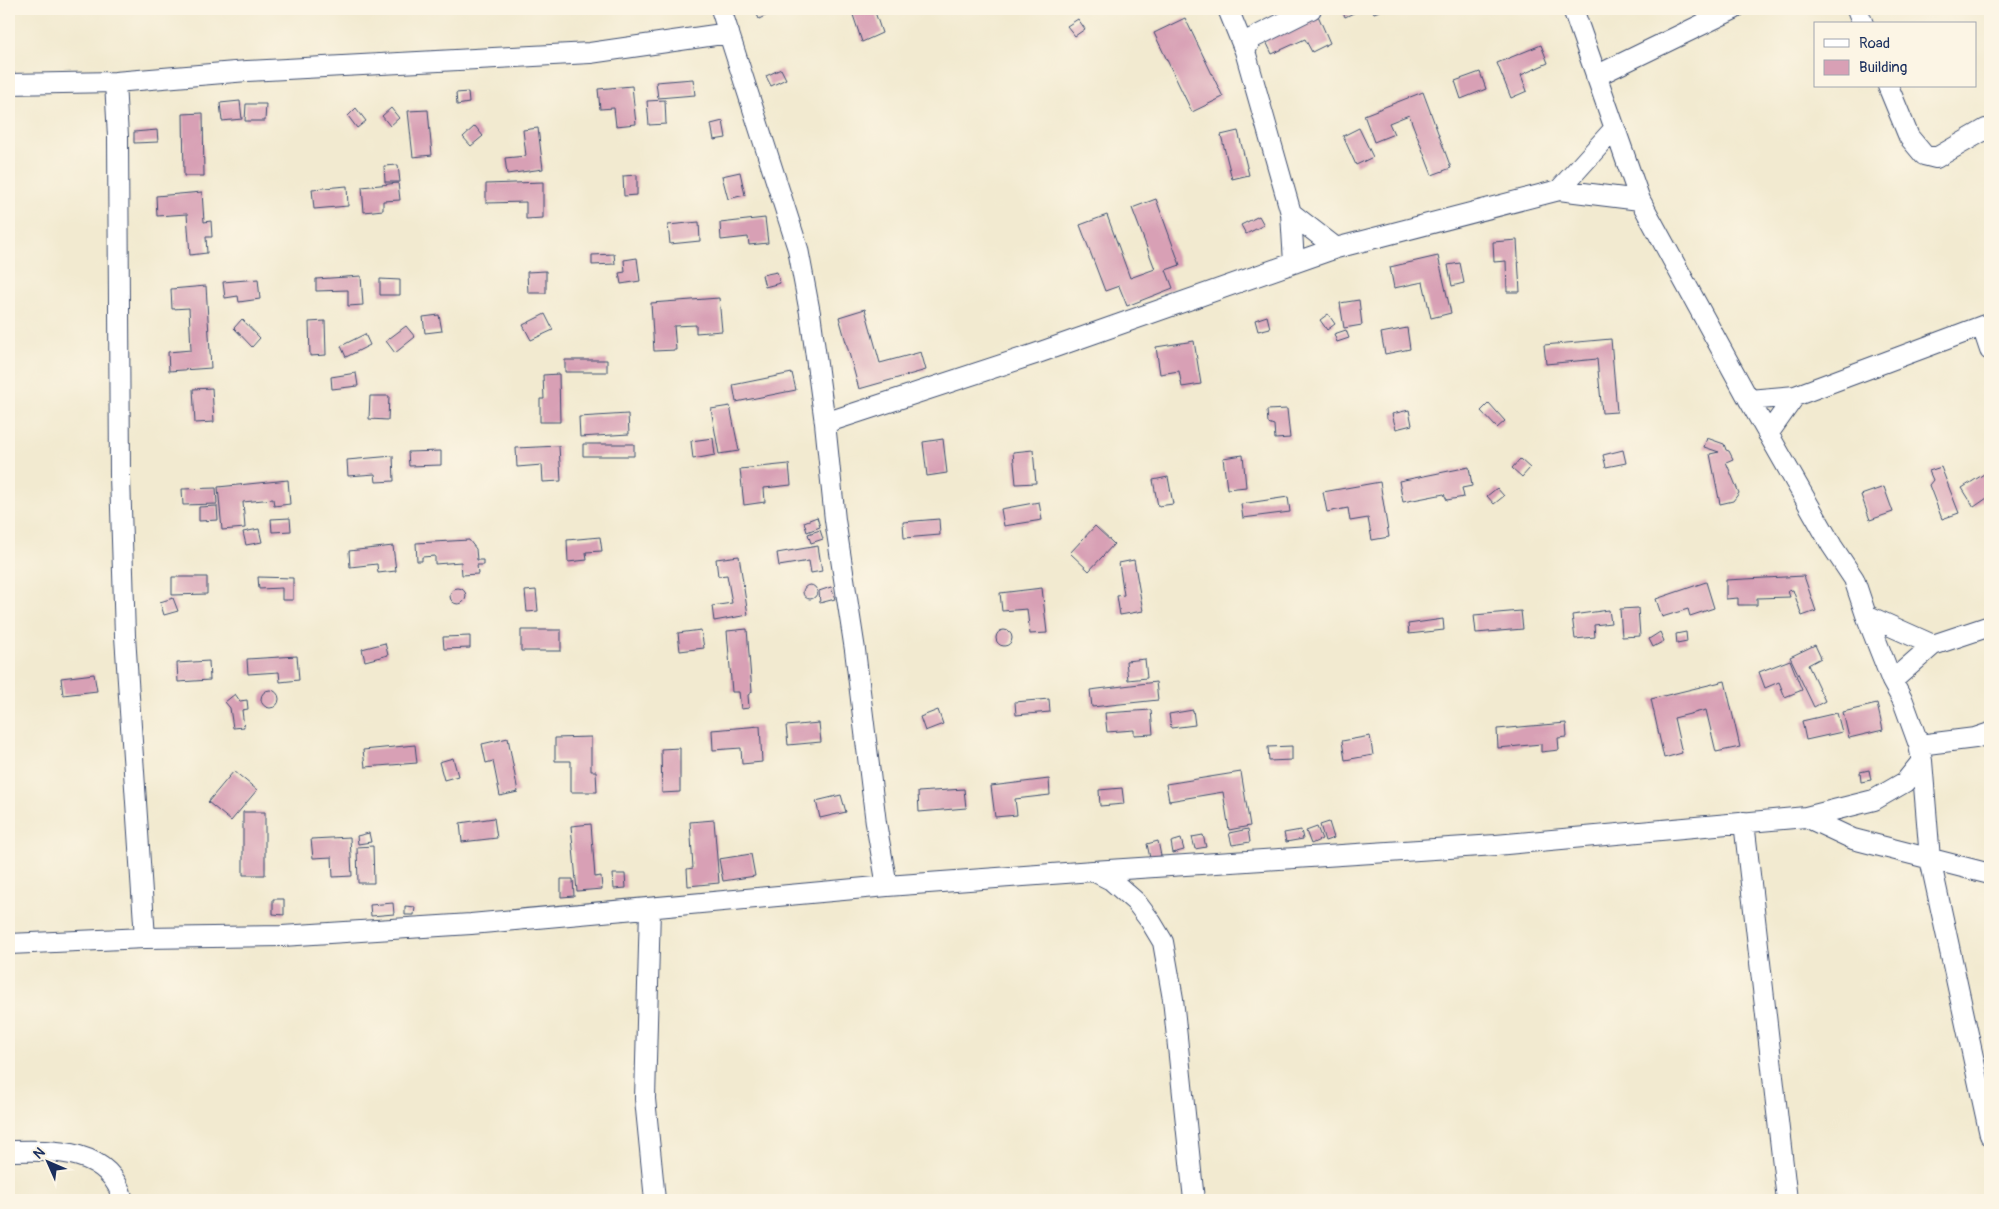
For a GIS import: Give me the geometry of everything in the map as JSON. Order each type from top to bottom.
[{"type":"street","points":[[721,9],[798,249],[810,312],[826,423],[835,520],[855,650],[876,823],[887,886]]},
{"type":"street","points":[[1228,9],[1245,51],[1291,214],[1294,263]]},
{"type":"street","points":[[1245,51],[1251,38],[1311,9]]},
{"type":"street","points":[[1573,9],[1640,200],[1748,400],[1832,546],[1854,578],[1866,615],[1892,681],[1903,701],[1921,752],[1930,859],[1990,1135]]},
{"type":"street","points":[[1596,76],[1734,9]]},
{"type":"street","points":[[1856,9],[1862,22]]},
{"type":"street","points":[[9,84],[115,82],[247,71],[590,53],[729,33]]},
{"type":"street","points":[[115,82],[118,166],[120,476],[125,636],[145,938]]},
{"type":"street","points":[[1889,88],[1909,137],[1924,155],[1936,158],[1986,129],[1990,129]]},
{"type":"street","points":[[1559,190],[1614,129]]},
{"type":"street","points":[[826,423],[1035,354],[1336,248],[1559,190],[1640,200]]},
{"type":"street","points":[[1291,214],[1336,248]]},
{"type":"street","points":[[1748,400],[1795,396],[1986,325],[1990,350]]},
{"type":"street","points":[[1768,434],[1795,396]]},
{"type":"street","points":[[1866,615],[1933,645]]},
{"type":"street","points":[[1892,681],[1933,645],[1990,626]]},
{"type":"street","points":[[9,944],[145,938],[282,936],[471,924],[887,886],[1496,845],[1806,817],[1874,800],[1905,782],[1921,752],[1990,733]]},
{"type":"street","points":[[1806,817],[1853,839],[1990,874]]},
{"type":"street","points":[[1744,822],[1787,1200]]},
{"type":"street","points":[[1093,871],[1111,880],[1136,902],[1163,942],[1173,999],[1194,1200]]},
{"type":"street","points":[[650,908],[645,1099],[655,1200]]},
{"type":"street","points":[[9,1151],[43,1150],[87,1159],[112,1174],[120,1186],[123,1200]]},
{"type":"building","points":[[756,9],[769,9],[771,13],[759,19]]},
{"type":"building","points":[[851,9],[874,9],[882,33],[862,42]]},
{"type":"building","points":[[1341,9],[1362,9],[1345,17]]},
{"type":"building","points":[[1372,9],[1385,9],[1374,13]]},
{"type":"building","points":[[1316,11],[1330,43],[1312,52],[1305,39],[1272,54],[1263,35]]},
{"type":"building","points":[[1185,18],[1223,97],[1192,112],[1154,33]]},
{"type":"building","points":[[1078,19],[1085,29],[1075,36],[1067,26]]},
{"type":"building","points":[[1541,45],[1548,63],[1521,75],[1527,91],[1511,98],[1497,63]]},
{"type":"building","points":[[781,69],[786,79],[771,86],[766,76]]},
{"type":"building","points":[[1480,72],[1486,89],[1461,99],[1455,81]]},
{"type":"building","points":[[693,79],[695,95],[658,98],[656,82]]},
{"type":"building","points":[[632,86],[636,124],[616,126],[614,108],[600,109],[598,89]]},
{"type":"building","points":[[468,92],[469,103],[457,105],[456,93]]},
{"type":"building","points":[[1423,92],[1451,168],[1432,175],[1409,115],[1389,123],[1394,134],[1374,142],[1364,115]]},
{"type":"building","points":[[665,100],[666,124],[649,125],[647,101]]},
{"type":"building","points":[[240,101],[242,119],[222,121],[220,103]]},
{"type":"building","points":[[246,104],[266,104],[265,121],[245,121]]},
{"type":"building","points":[[356,108],[366,121],[357,128],[348,116]]},
{"type":"building","points":[[391,108],[399,118],[390,126],[382,116]]},
{"type":"building","points":[[428,110],[432,155],[413,157],[408,111]]},
{"type":"building","points":[[203,113],[204,176],[184,176],[183,114]]},
{"type":"building","points":[[723,121],[726,138],[714,140],[711,124]]},
{"type":"building","points":[[475,126],[483,136],[471,146],[463,137]]},
{"type":"building","points":[[538,128],[543,169],[507,174],[505,158],[526,156],[523,130]]},
{"type":"building","points":[[1359,128],[1373,157],[1356,165],[1343,136]]},
{"type":"building","points":[[157,130],[158,142],[134,143],[134,132]]},
{"type":"building","points":[[1238,131],[1249,175],[1232,179],[1221,135]]},
{"type":"building","points":[[398,165],[400,182],[385,182],[384,166]]},
{"type":"building","points":[[740,172],[745,195],[728,199],[722,176]]},
{"type":"building","points":[[637,175],[637,195],[624,196],[623,176]]},
{"type":"building","points":[[543,182],[543,218],[526,219],[526,202],[486,203],[486,184]]},
{"type":"building","points":[[398,183],[400,200],[383,201],[383,210],[364,212],[362,187]]},
{"type":"building","points":[[347,186],[348,206],[314,209],[312,189]]},
{"type":"building","points":[[202,192],[204,222],[211,221],[212,237],[206,237],[207,253],[190,255],[187,214],[157,216],[156,196]]},
{"type":"building","points":[[1156,199],[1180,265],[1166,270],[1173,288],[1127,306],[1119,286],[1105,291],[1080,225],[1107,215],[1130,278],[1155,269],[1132,208]]},
{"type":"building","points":[[1259,216],[1264,225],[1246,234],[1241,225]]},
{"type":"building","points":[[765,218],[768,243],[749,245],[748,237],[721,240],[720,223]]},
{"type":"building","points":[[699,222],[700,241],[670,244],[668,225]]},
{"type":"building","points":[[1517,240],[1520,292],[1507,292],[1506,261],[1494,262],[1493,242]]},
{"type":"building","points":[[614,254],[615,264],[592,265],[592,255]]},
{"type":"building","points":[[1438,256],[1451,313],[1431,318],[1423,282],[1394,288],[1390,267]]},
{"type":"building","points":[[637,258],[640,281],[621,284],[619,273],[625,272],[624,260]]},
{"type":"building","points":[[1460,263],[1464,283],[1452,286],[1448,265]]},
{"type":"building","points":[[546,271],[546,293],[528,293],[527,272]]},
{"type":"building","points":[[777,272],[780,283],[765,287],[762,275]]},
{"type":"building","points":[[361,276],[363,305],[348,306],[348,290],[316,291],[316,279]]},
{"type":"building","points":[[258,279],[260,299],[239,302],[238,296],[225,298],[223,282]]},
{"type":"building","points":[[380,279],[400,280],[400,295],[380,295]]},
{"type":"building","points":[[206,286],[211,368],[169,371],[168,352],[191,350],[189,308],[172,309],[171,289]]},
{"type":"building","points":[[719,298],[722,331],[696,333],[696,325],[674,326],[676,350],[654,351],[651,303]]},
{"type":"building","points":[[1359,300],[1362,325],[1344,328],[1340,303]]},
{"type":"building","points":[[865,309],[880,363],[921,352],[926,370],[859,389],[839,317]]},
{"type":"building","points":[[545,314],[553,330],[531,340],[523,325]]},
{"type":"building","points":[[1328,314],[1335,324],[1327,330],[1320,320]]},
{"type":"building","points":[[439,315],[442,331],[425,333],[423,317]]},
{"type":"building","points":[[1267,316],[1270,328],[1258,331],[1255,320]]},
{"type":"building","points":[[242,319],[260,338],[252,347],[234,328]]},
{"type":"building","points":[[325,321],[326,355],[310,356],[309,322]]},
{"type":"building","points":[[406,326],[415,337],[395,353],[386,341]]},
{"type":"building","points":[[1407,328],[1410,349],[1385,354],[1381,333]]},
{"type":"building","points":[[1346,330],[1349,338],[1337,342],[1334,334]]},
{"type":"building","points":[[365,334],[370,345],[346,357],[341,346]]},
{"type":"building","points":[[1611,339],[1617,412],[1602,413],[1597,359],[1546,364],[1544,345]]},
{"type":"building","points":[[1194,341],[1201,384],[1182,387],[1179,371],[1160,374],[1156,347]]},
{"type":"building","points":[[565,360],[607,360],[607,372],[565,372]]},
{"type":"building","points":[[356,373],[358,386],[332,389],[331,377]]},
{"type":"building","points":[[792,373],[796,390],[736,402],[733,385]]},
{"type":"building","points":[[559,374],[560,422],[540,422],[540,399],[544,399],[543,375]]},
{"type":"building","points":[[212,388],[214,422],[195,423],[193,389]]},
{"type":"building","points":[[370,396],[389,396],[388,420],[369,419]]},
{"type":"building","points":[[1489,403],[1505,421],[1497,428],[1481,411]]},
{"type":"building","points":[[730,406],[739,451],[719,454],[711,409]]},
{"type":"building","points":[[1287,409],[1290,438],[1275,439],[1274,425],[1268,423],[1267,410]]},
{"type":"building","points":[[1409,410],[1412,425],[1396,429],[1392,414]]},
{"type":"building","points":[[628,414],[629,434],[580,437],[579,417]]},
{"type":"building","points":[[713,438],[715,455],[693,459],[691,441]]},
{"type":"building","points":[[1707,438],[1724,444],[1733,459],[1726,462],[1739,493],[1733,501],[1720,504],[1710,454],[1719,452],[1704,447]]},
{"type":"building","points":[[943,439],[947,473],[927,476],[923,442]]},
{"type":"building","points":[[583,444],[634,444],[634,456],[583,456]]},
{"type":"building","points":[[559,446],[561,481],[543,482],[542,465],[517,467],[516,448]]},
{"type":"building","points":[[1033,450],[1036,483],[1016,484],[1013,452]]},
{"type":"building","points":[[1623,450],[1626,463],[1606,467],[1603,455]]},
{"type":"building","points":[[441,451],[441,465],[409,466],[408,452]]},
{"type":"building","points":[[1243,455],[1246,487],[1227,489],[1223,458]]},
{"type":"building","points":[[393,456],[394,481],[376,482],[375,474],[348,476],[347,460]]},
{"type":"building","points":[[1520,459],[1530,468],[1522,477],[1512,468]]},
{"type":"building","points":[[789,464],[791,485],[764,488],[765,502],[744,505],[740,469]]},
{"type":"building","points":[[1469,467],[1472,486],[1462,488],[1464,497],[1447,500],[1444,494],[1403,502],[1399,481]]},
{"type":"building","points":[[1941,467],[1959,513],[1942,519],[1929,485],[1933,480],[1929,471]]},
{"type":"building","points":[[1984,474],[1990,483],[1990,496],[1974,507],[1962,488]]},
{"type":"building","points":[[1168,477],[1173,504],[1158,506],[1153,480]]},
{"type":"building","points":[[288,480],[290,504],[274,506],[273,499],[243,502],[245,528],[222,530],[218,487]]},
{"type":"building","points":[[1380,482],[1389,537],[1372,540],[1368,518],[1350,521],[1348,508],[1327,512],[1323,492]]},
{"type":"building","points":[[1884,487],[1893,512],[1870,520],[1861,495]]},
{"type":"building","points":[[216,488],[217,504],[183,505],[182,489]]},
{"type":"building","points":[[1497,488],[1504,496],[1494,504],[1487,496]]},
{"type":"building","points":[[1288,497],[1290,512],[1243,518],[1241,504]]},
{"type":"building","points":[[1039,502],[1042,520],[1004,526],[1001,509]]},
{"type":"building","points":[[217,506],[218,520],[199,521],[199,507]]},
{"type":"building","points":[[817,517],[820,527],[807,532],[804,522]]},
{"type":"building","points":[[290,518],[291,531],[272,532],[271,519]]},
{"type":"building","points":[[939,519],[940,535],[904,538],[903,522]]},
{"type":"building","points":[[1095,526],[1114,544],[1089,571],[1070,553]]},
{"type":"building","points":[[259,529],[262,542],[246,545],[243,532]]},
{"type":"building","points":[[820,530],[823,539],[811,543],[808,534]]},
{"type":"building","points":[[600,537],[602,551],[586,552],[587,560],[568,562],[567,540]]},
{"type":"building","points":[[469,540],[476,549],[477,560],[483,560],[483,565],[477,565],[478,574],[462,575],[461,562],[435,564],[435,556],[422,557],[422,561],[417,561],[416,543]]},
{"type":"building","points":[[393,546],[396,571],[378,573],[377,564],[350,567],[349,551]]},
{"type":"building","points":[[818,546],[822,571],[811,573],[809,561],[779,566],[777,553]]},
{"type":"building","points":[[739,556],[748,615],[714,621],[712,606],[732,603],[727,575],[718,576],[716,559]]},
{"type":"building","points":[[1134,560],[1143,611],[1120,615],[1117,596],[1124,595],[1119,563]]},
{"type":"building","points":[[1804,576],[1816,611],[1802,616],[1793,590],[1788,591],[1790,597],[1757,598],[1757,605],[1738,605],[1738,598],[1726,599],[1726,580]]},
{"type":"building","points":[[172,577],[207,577],[207,594],[172,595]]},
{"type":"building","points":[[258,577],[293,578],[293,600],[282,600],[282,588],[259,589]]},
{"type":"building","points":[[1706,582],[1714,608],[1690,616],[1688,609],[1662,617],[1656,599]]},
{"type":"building","points":[[807,585],[813,585],[817,592],[813,599],[807,599],[803,595],[803,589]]},
{"type":"building","points":[[831,587],[835,599],[820,603],[819,591]]},
{"type":"building","points":[[455,588],[461,588],[466,593],[464,602],[455,604],[450,599],[450,593]]},
{"type":"building","points":[[1042,588],[1047,633],[1030,634],[1027,609],[1002,611],[1000,593]]},
{"type":"building","points":[[536,590],[538,611],[527,612],[525,591]]},
{"type":"building","points":[[173,598],[178,611],[164,615],[160,602]]},
{"type":"building","points":[[1638,608],[1640,636],[1622,637],[1620,609]]},
{"type":"building","points":[[1609,610],[1611,623],[1594,625],[1595,637],[1575,639],[1572,615]]},
{"type":"building","points":[[1521,611],[1523,629],[1476,633],[1474,615]]},
{"type":"building","points":[[1443,619],[1444,630],[1409,634],[1408,624]]},
{"type":"building","points":[[747,629],[752,692],[748,695],[749,708],[741,709],[739,692],[732,692],[727,631]]},
{"type":"building","points":[[521,630],[561,630],[561,651],[521,651]]},
{"type":"building","points":[[701,630],[704,648],[680,651],[678,633]]},
{"type":"building","points":[[1001,630],[1007,630],[1012,635],[1010,644],[1001,646],[996,641],[996,635]]},
{"type":"building","points":[[1660,632],[1664,641],[1653,647],[1649,639]]},
{"type":"building","points":[[1686,632],[1687,642],[1677,644],[1676,634]]},
{"type":"building","points":[[470,636],[470,648],[444,649],[443,637]]},
{"type":"building","points":[[385,643],[388,655],[365,661],[362,649]]},
{"type":"building","points":[[1815,645],[1821,658],[1808,665],[1825,701],[1814,707],[1790,657]]},
{"type":"building","points":[[297,656],[299,680],[280,682],[279,672],[248,674],[247,659]]},
{"type":"building","points":[[1145,659],[1147,678],[1128,680],[1126,661]]},
{"type":"building","points":[[1790,660],[1802,690],[1785,697],[1779,682],[1765,688],[1759,672]]},
{"type":"building","points":[[209,661],[210,680],[178,682],[177,663]]},
{"type":"building","points":[[94,674],[97,691],[63,695],[61,678]]},
{"type":"building","points":[[1725,681],[1740,747],[1716,752],[1706,710],[1674,718],[1682,753],[1664,758],[1651,699]]},
{"type":"building","points":[[1156,682],[1158,700],[1092,707],[1090,690]]},
{"type":"building","points":[[270,690],[278,695],[279,699],[274,707],[270,708],[262,703],[261,699],[266,691]]},
{"type":"building","points":[[235,694],[240,701],[247,700],[248,709],[242,710],[244,727],[233,728],[230,708],[225,702]]},
{"type":"building","points":[[1049,699],[1050,712],[1016,715],[1015,702]]},
{"type":"building","points":[[1877,704],[1883,730],[1849,738],[1843,712]]},
{"type":"building","points":[[938,710],[943,724],[925,731],[920,717]]},
{"type":"building","points":[[1151,710],[1153,734],[1134,735],[1134,730],[1107,732],[1105,713]]},
{"type":"building","points":[[1193,710],[1195,725],[1171,728],[1169,714]]},
{"type":"building","points":[[1837,713],[1842,732],[1806,740],[1802,721]]},
{"type":"building","points":[[819,723],[821,742],[788,745],[786,726]]},
{"type":"building","points":[[1566,723],[1567,737],[1558,738],[1559,750],[1541,752],[1541,744],[1498,748],[1497,729]]},
{"type":"building","points":[[760,726],[762,762],[742,764],[741,748],[713,750],[712,730]]},
{"type":"building","points":[[1370,736],[1373,755],[1345,760],[1342,741]]},
{"type":"building","points":[[591,737],[591,771],[596,771],[597,792],[571,792],[571,761],[555,761],[555,738]]},
{"type":"building","points":[[508,738],[518,792],[500,796],[493,761],[486,763],[482,744]]},
{"type":"building","points":[[415,745],[417,763],[365,767],[363,750]]},
{"type":"building","points":[[1292,746],[1292,760],[1269,761],[1268,747]]},
{"type":"building","points":[[680,748],[680,792],[662,793],[661,749]]},
{"type":"building","points":[[453,758],[458,776],[444,780],[439,762]]},
{"type":"building","points":[[1869,770],[1871,780],[1861,782],[1860,772]]},
{"type":"building","points":[[234,771],[257,790],[231,821],[208,802]]},
{"type":"building","points":[[1241,772],[1250,826],[1229,830],[1223,792],[1169,801],[1166,784]]},
{"type":"building","points":[[1049,779],[1050,795],[1015,799],[1017,815],[995,817],[991,786]]},
{"type":"building","points":[[1122,788],[1124,804],[1100,806],[1099,790]]},
{"type":"building","points":[[964,789],[966,808],[919,812],[918,792]]},
{"type":"building","points":[[841,795],[846,812],[820,818],[816,801]]},
{"type":"building","points":[[243,812],[265,812],[265,875],[243,875]]},
{"type":"building","points":[[494,818],[497,838],[462,842],[460,823]]},
{"type":"building","points":[[714,820],[719,883],[688,886],[687,869],[693,868],[690,822]]},
{"type":"building","points":[[1329,822],[1334,838],[1325,841],[1320,825]]},
{"type":"building","points":[[591,824],[595,877],[601,876],[602,889],[577,891],[571,826]]},
{"type":"building","points":[[1317,827],[1322,839],[1311,844],[1306,831]]},
{"type":"building","points":[[1248,829],[1250,842],[1232,845],[1229,833]]},
{"type":"building","points":[[1301,830],[1303,839],[1286,842],[1284,833]]},
{"type":"building","points":[[369,833],[371,842],[358,844],[357,836]]},
{"type":"building","points":[[1203,835],[1206,847],[1195,849],[1192,837]]},
{"type":"building","points":[[350,837],[352,876],[333,877],[332,857],[313,858],[311,839]]},
{"type":"building","points":[[1181,839],[1184,850],[1173,853],[1171,842]]},
{"type":"building","points":[[1158,841],[1161,856],[1150,858],[1147,844]]},
{"type":"building","points":[[373,846],[374,883],[358,883],[357,847]]},
{"type":"building","points":[[751,854],[755,876],[723,881],[719,859]]},
{"type":"building","points":[[613,874],[625,874],[626,888],[614,889]]},
{"type":"building","points":[[561,879],[573,879],[574,896],[561,897]]},
{"type":"building","points":[[273,899],[284,899],[284,915],[273,914]]},
{"type":"building","points":[[393,903],[394,914],[371,916],[370,905]]},
{"type":"building","points":[[405,906],[415,907],[414,915],[405,915]]}]
